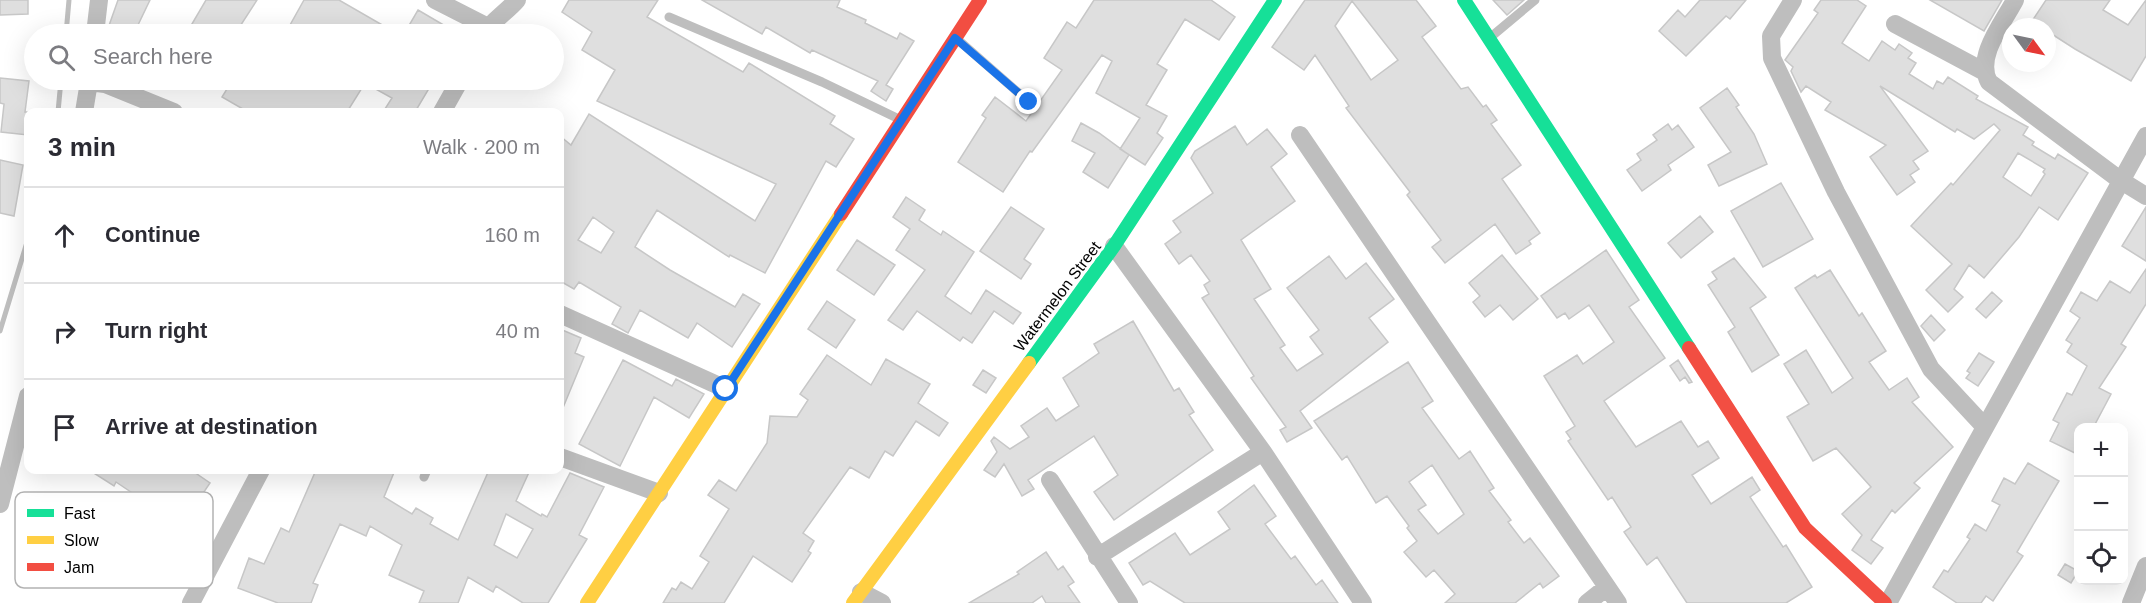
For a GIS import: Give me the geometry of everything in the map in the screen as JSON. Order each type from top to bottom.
[{"type":"street","points":[[96,24],[99,0]]},
{"type":"street","points":[[435,0],[474,24]]},
{"type":"street","points":[[494,24],[517,0]]},
{"type":"street","points":[[587,603],[980,0]]},
{"type":"street","name":"Watermelon Street","points":[[857,597],[1114,246],[1275,0]]},
{"type":"street","points":[[1793,0],[1771,36],[1772,58],[1836,192],[1931,369],[1984,426]]},
{"type":"street","points":[[1983,71],[1984,59],[2015,0]]},
{"type":"street","points":[[1467,1],[1805,528],[1886,603],[2146,136]]},
{"type":"street","points":[[1895,24],[1983,71],[1989,81],[2120,180],[2146,196]]},
{"type":"street","points":[[85,108],[88,90]]},
{"type":"street","points":[[120,90],[164,108]]},
{"type":"street","points":[[444,108],[454,90]]},
{"type":"street","points":[[1300,135],[1618,603]]},
{"type":"street","points":[[1114,246],[1263,452],[1363,603]]},
{"type":"street","points":[[564,316],[726,389]]},
{"type":"street","points":[[0,504],[24,411]]},
{"type":"street","points":[[1097,557],[1263,452]]},
{"type":"street","points":[[564,458],[659,493]]},
{"type":"street","points":[[213,561],[259,474]]},
{"type":"street","points":[[1050,480],[1097,557],[1129,603]]},
{"type":"street","points":[[2131,603],[2146,566]]},
{"type":"street","points":[[1587,603],[1607,587]]},
{"type":"street","points":[[191,603],[199,588]]},
{"type":"street","points":[[857,597],[882,603]]},
{"type":"lane","points":[[1490,38],[1535,0]]},
{"type":"lane","points":[[669,17],[822,82],[901,120]]},
{"type":"lane","points":[[955,38],[1029,102]]},
{"type":"building","points":[[0,0],[28,0],[28,14],[0,15]]},
{"type":"building","points":[[118,0],[150,0],[138,24],[110,24]]},
{"type":"building","points":[[206,0],[257,0],[241,24],[192,24]]},
{"type":"building","points":[[304,0],[339,0],[381,24],[291,24]]},
{"type":"building","points":[[569,0],[658,0],[647,17],[743,72],[749,63],[835,116],[830,124],[854,139],[836,167],[826,161],[765,273],[730,255],[729,257],[657,210],[643,233],[635,247],[670,270],[735,307],[743,294],[760,304],[732,347],[697,323],[688,338],[640,310],[628,333],[612,324],[621,307],[579,282],[574,289],[564,283],[564,139],[571,145],[589,114],[755,221],[776,184],[597,101],[615,70],[582,50],[592,32],[562,12]],"holes":[[[593,217],[614,232],[601,253],[578,240]]]},
{"type":"building","points":[[702,0],[840,0],[837,7],[866,20],[865,23],[897,39],[900,33],[914,41],[886,85],[893,89],[886,101],[871,91],[878,81],[812,50],[810,53],[766,27],[762,34]]},
{"type":"building","points":[[1094,0],[1211,0],[1235,17],[1219,40],[1185,19],[1157,64],[1167,70],[1146,105],[1167,116],[1157,133],[1163,138],[1145,165],[1120,149],[1140,118],[1096,93],[1112,61],[1102,55],[1032,152],[1030,151],[1003,192],[958,162],[986,118],[982,115],[995,97],[1026,121],[1062,70],[1044,58],[1067,22],[1076,28]]},
{"type":"building","points":[[1305,0],[1416,0],[1436,26],[1422,37],[1461,89],[1468,87],[1483,107],[1486,105],[1497,120],[1491,124],[1521,165],[1502,179],[1540,233],[1529,241],[1531,244],[1516,254],[1495,224],[1445,263],[1432,247],[1441,240],[1407,195],[1410,192],[1346,108],[1349,106],[1315,55],[1304,70],[1272,47]],"holes":[[[1352,1],[1398,60],[1371,80],[1335,26]]]},
{"type":"building","points":[[1493,0],[1524,0],[1507,15]]},
{"type":"building","points":[[1700,0],[1746,0],[1730,19],[1726,16],[1686,56],[1659,31],[1678,10],[1685,17]]},
{"type":"building","points":[[1821,0],[1857,0],[1866,6],[1842,43],[1869,61],[1882,41],[1895,50],[1899,44],[1912,53],[1908,58],[1916,63],[1909,74],[1933,89],[1937,81],[1943,84],[1948,77],[1978,96],[1976,99],[2028,127],[2023,135],[2034,142],[2032,145],[2055,159],[2058,154],[2088,173],[2058,220],[2039,207],[2019,237],[1984,278],[1969,265],[1954,289],[1963,297],[1948,312],[1926,290],[1952,264],[1911,226],[1951,183],[1953,185],[2000,130],[1994,124],[1974,139],[1957,129],[1955,132],[1880,86],[1928,151],[1913,161],[1919,169],[1910,175],[1915,182],[1897,195],[1870,157],[1886,145],[1825,110],[1831,102],[1806,86],[1801,92],[1791,71],[1793,67],[1785,60],[1818,13],[1814,10]],"holes":[[[2018,153],[2045,169],[2043,172],[2045,174],[2031,196],[2003,177]]]},
{"type":"building","points":[[1930,0],[2002,0],[1984,31]]},
{"type":"building","points":[[2046,0],[2110,0],[2103,10],[2128,25],[2146,0],[2146,56],[2131,81],[2056,37],[2056,18],[2034,18]]},
{"type":"building","points":[[418,10],[442,24],[410,24]]},
{"type":"building","points":[[0,78],[24,80],[24,90],[28,90],[24,108],[24,135],[1,132],[4,104],[0,103]]},
{"type":"building","points":[[1727,88],[1739,105],[1736,107],[1754,134],[1767,164],[1719,186],[1708,165],[1731,152],[1700,108]]},
{"type":"building","points":[[226,90],[361,90],[349,108],[241,108],[222,97]]},
{"type":"building","points":[[378,90],[428,90],[417,108],[386,108],[392,98]]},
{"type":"building","points":[[1081,123],[1129,155],[1108,188],[1083,172],[1095,153],[1072,141]]},
{"type":"building","points":[[1668,124],[1672,130],[1678,125],[1694,147],[1668,165],[1671,170],[1642,191],[1627,170],[1641,160],[1637,154],[1657,140],[1653,135]]},
{"type":"building","points":[[1235,126],[1247,145],[1267,129],[1287,154],[1271,167],[1295,201],[1241,240],[1271,289],[1254,299],[1285,345],[1280,348],[1297,371],[1323,354],[1310,337],[1319,330],[1287,288],[1329,256],[1346,279],[1366,263],[1394,299],[1369,318],[1388,342],[1300,411],[1312,428],[1287,442],[1280,430],[1286,427],[1251,378],[1254,376],[1202,298],[1209,294],[1204,285],[1210,281],[1191,255],[1179,264],[1165,244],[1181,232],[1173,221],[1213,193],[1191,158],[1195,151]]},
{"type":"building","points":[[0,160],[23,165],[14,216],[0,213]]},
{"type":"building","points":[[1781,183],[1813,239],[1763,267],[1731,211]]},
{"type":"building","points":[[906,197],[925,210],[919,220],[941,235],[943,231],[974,252],[945,296],[971,314],[986,290],[1021,313],[1013,324],[994,311],[972,343],[963,337],[960,341],[917,311],[903,330],[888,320],[925,270],[896,250],[910,229],[893,217]]},
{"type":"building","points":[[1011,207],[1044,229],[1024,259],[1031,264],[1021,279],[980,251]]},
{"type":"building","points":[[2146,207],[2146,261],[2122,246]]},
{"type":"building","points":[[1700,216],[1713,232],[1681,258],[1668,243]]},
{"type":"building","points":[[857,240],[895,265],[874,295],[837,270]]},
{"type":"building","points":[[1606,250],[1639,300],[1629,307],[1665,358],[1604,401],[1636,447],[1681,421],[1698,447],[1708,441],[1719,458],[1692,475],[1711,504],[1752,477],[1760,490],[1750,497],[1783,547],[1786,545],[1812,587],[1786,603],[1687,603],[1657,557],[1647,565],[1624,532],[1631,527],[1612,497],[1608,500],[1568,441],[1571,439],[1566,432],[1575,426],[1544,376],[1577,355],[1583,364],[1614,342],[1589,305],[1569,319],[1565,313],[1557,318],[1541,296]]},
{"type":"building","points":[[1502,255],[1538,299],[1513,320],[1500,305],[1485,317],[1473,302],[1480,296],[1469,283]]},
{"type":"building","points":[[1734,258],[1766,297],[1750,308],[1779,355],[1752,372],[1728,332],[1735,327],[1708,285],[1717,279],[1712,272]]},
{"type":"building","points":[[2146,269],[2146,304],[2121,344],[2126,347],[2099,388],[2111,394],[2096,423],[2074,423],[2074,453],[2050,441],[2059,423],[2053,420],[2067,393],[2072,395],[2087,366],[2067,352],[2072,344],[2066,340],[2080,318],[2070,311],[2081,292],[2097,301],[2110,281],[2130,293]]},
{"type":"building","points":[[1830,270],[1859,316],[1862,313],[1886,351],[1869,362],[1889,390],[1907,378],[1919,397],[1912,402],[1953,447],[1914,483],[1920,488],[1895,513],[1892,510],[1871,540],[1883,548],[1871,564],[1852,550],[1862,535],[1842,514],[1871,487],[1836,448],[1813,461],[1787,417],[1809,404],[1784,364],[1806,350],[1832,393],[1853,378],[1795,288],[1815,275],[1817,278]]},
{"type":"building","points":[[1992,292],[2002,301],[1986,318],[1976,309]]},
{"type":"building","points":[[827,301],[855,320],[836,348],[808,329]]},
{"type":"building","points":[[1931,315],[1945,330],[1934,341],[1921,326]]},
{"type":"building","points":[[1133,321],[1174,391],[1179,388],[1194,412],[1189,415],[1213,450],[1114,520],[1094,492],[1118,475],[1094,436],[1028,480],[1034,489],[1022,496],[1004,464],[995,477],[984,470],[997,452],[991,441],[994,437],[1010,449],[1029,437],[1021,426],[1047,408],[1056,421],[1079,406],[1063,378],[1099,353],[1094,344]]},
{"type":"building","points":[[564,331],[581,338],[575,353],[584,357],[564,405]]},
{"type":"building","points":[[1979,353],[1994,362],[1978,386],[1966,378],[1970,373],[1967,371]]},
{"type":"building","points":[[827,355],[871,385],[886,359],[930,384],[918,403],[948,423],[939,436],[916,421],[893,456],[885,451],[869,478],[850,467],[803,533],[814,541],[808,551],[811,553],[792,582],[753,556],[724,603],[663,603],[672,588],[676,590],[681,582],[692,589],[709,562],[700,556],[729,509],[708,495],[719,480],[736,491],[767,443],[770,416],[797,417],[808,400],[800,394]]},
{"type":"building","points":[[623,360],[672,386],[676,379],[704,394],[689,418],[654,397],[620,466],[579,444]]},
{"type":"building","points":[[1678,360],[1692,382],[1689,383],[1685,377],[1680,381],[1670,366]]},
{"type":"building","points":[[1408,362],[1433,401],[1422,408],[1459,459],[1470,451],[1494,488],[1489,491],[1511,520],[1508,522],[1524,543],[1530,538],[1559,576],[1543,588],[1540,583],[1515,603],[1445,603],[1455,594],[1434,570],[1426,577],[1404,552],[1417,541],[1407,528],[1409,526],[1387,496],[1376,503],[1347,456],[1342,460],[1314,421]],"holes":[[[1432,465],[1464,514],[1438,534],[1418,510],[1426,505],[1409,482]]]},
{"type":"building","points":[[983,370],[996,378],[986,393],[973,385]]},
{"type":"building","points":[[2028,463],[2059,481],[2017,552],[2023,556],[1993,601],[1986,596],[1981,603],[1957,603],[1933,587],[1944,570],[1948,572],[1970,539],[1967,537],[1975,524],[1986,531],[2000,505],[1992,501],[2004,478],[2015,484]]},
{"type":"building","points":[[570,473],[604,487],[579,535],[587,539],[548,603],[523,603],[496,586],[493,592],[468,577],[458,603],[419,603],[424,591],[389,575],[402,545],[370,526],[366,536],[340,524],[313,583],[318,585],[311,603],[278,603],[238,588],[249,558],[264,564],[281,528],[289,532],[314,474],[393,474],[384,497],[412,514],[416,508],[433,518],[430,524],[458,540],[487,474],[528,474],[516,501],[541,516],[542,514],[547,517]],"holes":[[[506,514],[533,529],[517,558],[494,545]]]},
{"type":"building","points":[[95,474],[197,474],[210,483],[204,492],[131,492],[116,482],[114,486]]},
{"type":"building","points":[[1254,485],[1276,516],[1265,524],[1291,559],[1295,556],[1316,585],[1322,580],[1338,603],[1185,603],[1150,581],[1143,585],[1129,563],[1175,533],[1190,555],[1230,529],[1218,512]]},
{"type":"building","points":[[1046,552],[1058,570],[1063,566],[1074,582],[1068,586],[1080,603],[1046,603],[1042,596],[1032,603],[969,603],[1019,574],[1017,572]]},
{"type":"building","points":[[2065,564],[2074,569],[2074,578],[2071,583],[2058,575]]},
{"type":"waterway","points":[[67,24],[69,0]]},
{"type":"waterway","points":[[58,108],[60,90]]},
{"type":"waterway","points":[[0,331],[24,252]]},
{"type":"traffic: fast","points":[[1029,363],[1114,246],[1275,0]]},
{"type":"traffic: fast","points":[[1464,0],[1689,348]]},
{"type":"traffic: slow","points":[[587,603],[841,214]]},
{"type":"traffic: slow","points":[[853,603],[1029,363]]},
{"type":"traffic: jam","points":[[841,214],[980,0]]},
{"type":"traffic: jam","points":[[1689,348],[1805,528],[1885,603]]},
{"type":"route","points":[[726,389],[955,38],[1029,102]]}]
